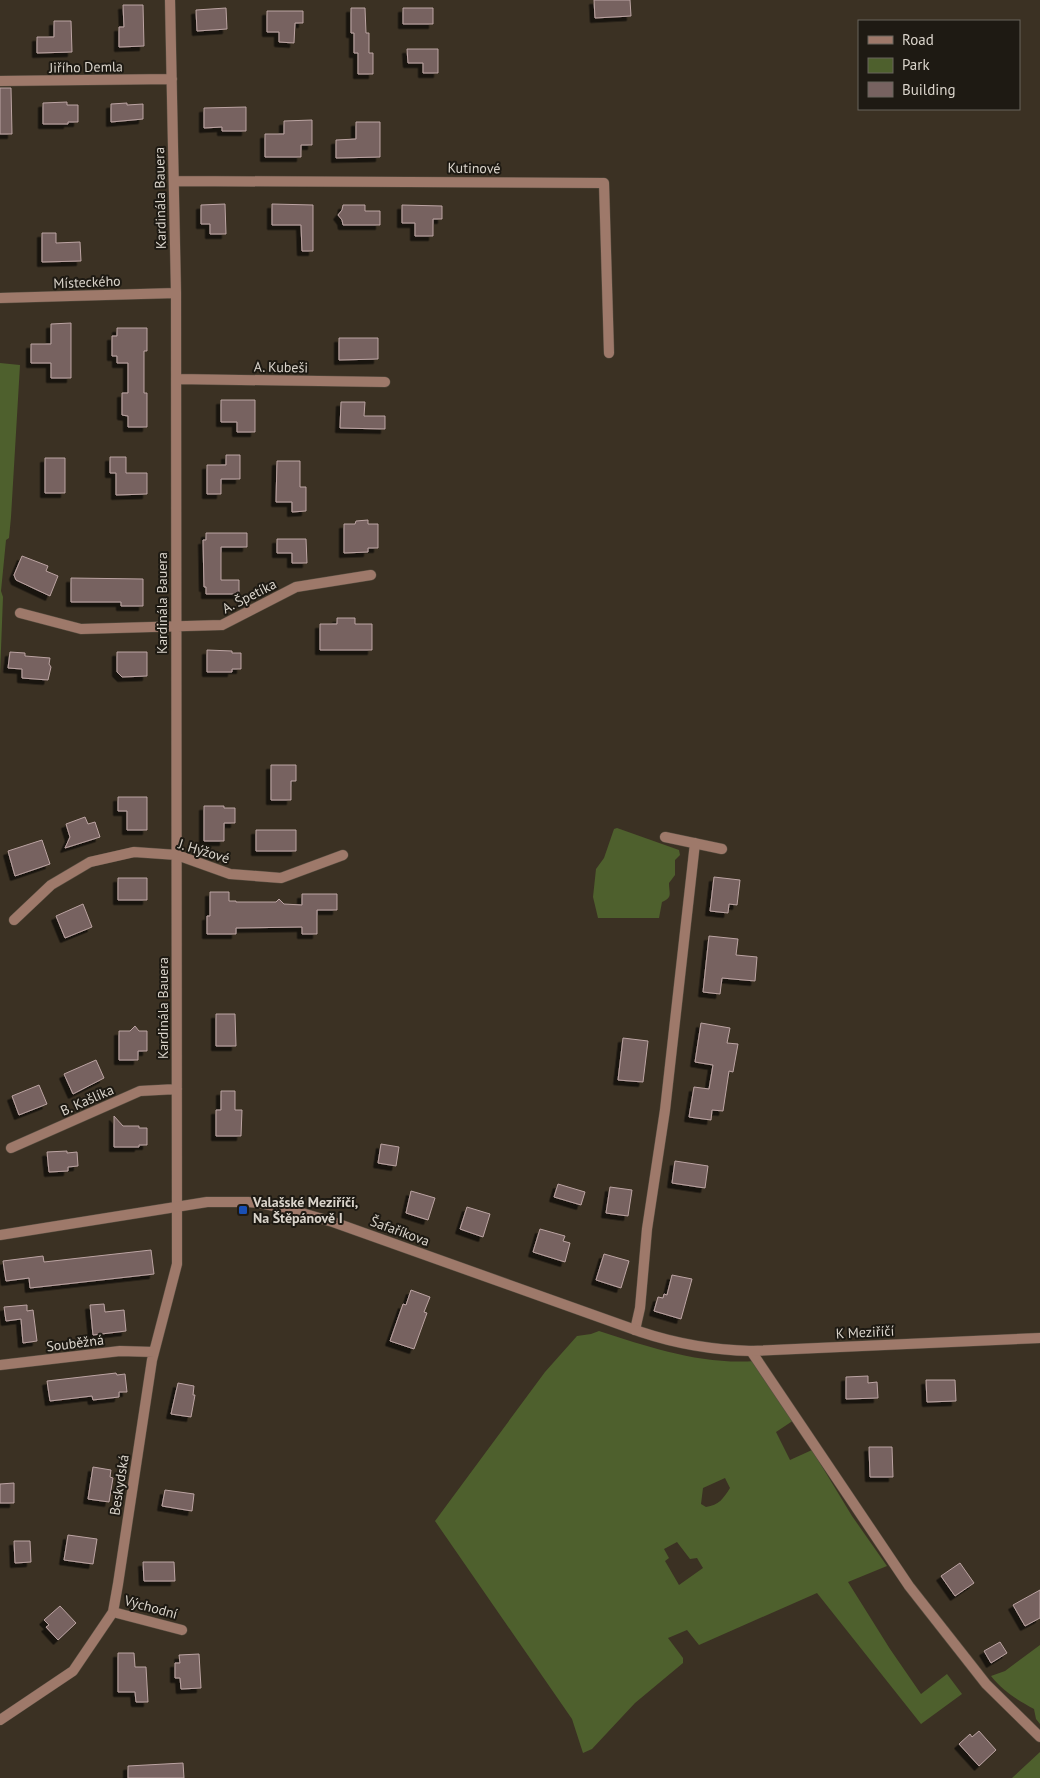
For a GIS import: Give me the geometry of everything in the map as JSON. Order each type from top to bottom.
[{"type":"street","name":"Kardinála Bauera","points":[[170,0],[176,293],[177,1206]]},
{"type":"street","name":"Jiřího Demla","points":[[0,81],[172,79]]},
{"type":"street","name":"Kutinové","points":[[174,181],[604,183],[609,353]]},
{"type":"street","name":"Místeckého","points":[[0,298],[176,293]]},
{"type":"street","name":"A. Kubeši","points":[[176,379],[385,382]]},
{"type":"street","name":"A. Špetíka","points":[[20,613],[81,629],[222,625],[296,587],[371,575]]},
{"type":"street","points":[[666,837],[722,849]]},
{"type":"street","points":[[635,1330],[640,1313],[647,1229],[664,1118],[695,844]]},
{"type":"street","name":"J. Hýžové","points":[[14,920],[51,885],[90,862],[134,852],[176,855],[230,874],[280,878],[343,855]]},
{"type":"street","name":"B. Kašlíka","points":[[11,1148],[140,1091],[177,1089]]},
{"type":"street","name":"Šafaříkova","points":[[0,1235],[207,1202],[248,1202],[274,1205],[355,1229],[660,1339],[691,1346]]},
{"type":"street","name":"Beskydská","points":[[0,1720],[73,1671],[113,1612],[154,1352],[175,1272],[178,1248],[177,1206]]},
{"type":"street","name":"K Meziříčí","points":[[691,1346],[751,1351],[1040,1338]]},
{"type":"street","name":"Souběžná","points":[[0,1366],[120,1351],[154,1352]]},
{"type":"street","points":[[751,1351],[909,1586],[986,1684],[1040,1737]]},
{"type":"street","name":"Východní","points":[[113,1612],[182,1630]]},
{"type":"green space","points":[[0,363],[20,365],[11,517],[9,538],[6,540],[1,591],[3,597],[0,675]]},
{"type":"green space","points":[[617,828],[679,850],[680,855],[675,860],[675,875],[669,883],[670,895],[662,902],[659,918],[598,918],[593,897],[596,869],[604,858],[614,829]]},
{"type":"green space","points":[[599,1331],[676,1354],[735,1362],[755,1361],[794,1420],[776,1432],[790,1460],[812,1450],[852,1516],[887,1566],[848,1582],[921,1694],[947,1674],[962,1694],[921,1724],[817,1593],[699,1645],[687,1630],[668,1638],[683,1658],[683,1663],[635,1703],[592,1749],[583,1753],[572,1719],[435,1521],[545,1372],[577,1336]],"holes":[[[725,1478],[730,1488],[723,1498],[710,1506],[706,1507],[701,1504],[703,1488]],[[677,1542],[690,1559],[697,1558],[703,1568],[679,1585],[665,1561],[669,1558],[664,1549]]]},
{"type":"green space","points":[[1040,1645],[1040,1724],[1036,1719],[1034,1709],[1011,1695],[991,1676],[1005,1671]]},
{"type":"green space","points":[[1040,1752],[1040,1778],[1012,1778]]},
{"type":"building","points":[[594,0],[630,0],[631,16],[595,18]]},
{"type":"building","points":[[123,5],[143,5],[144,46],[119,47],[119,27],[124,27]]},
{"type":"building","points":[[226,8],[227,29],[197,31],[196,10]]},
{"type":"building","points":[[351,8],[365,8],[366,33],[369,33],[369,53],[373,53],[373,74],[358,74],[358,53],[354,53],[354,33],[351,33]]},
{"type":"building","points":[[403,8],[433,8],[433,24],[403,24]]},
{"type":"building","points":[[267,11],[303,11],[303,23],[295,23],[294,43],[279,42],[279,32],[267,32]]},
{"type":"building","points":[[54,21],[71,21],[72,52],[37,53],[37,37],[54,37]]},
{"type":"building","points":[[407,49],[438,49],[438,73],[423,73],[423,63],[408,63]]},
{"type":"building","points":[[0,88],[11,88],[12,134],[0,134]]},
{"type":"building","points":[[67,102],[67,105],[78,105],[78,122],[43,124],[43,103]]},
{"type":"building","points":[[127,103],[127,105],[143,104],[143,119],[111,122],[111,104]]},
{"type":"building","points":[[246,107],[246,131],[222,131],[222,127],[204,128],[204,108]]},
{"type":"building","points":[[312,120],[312,145],[301,145],[301,157],[265,157],[265,134],[284,134],[284,121]]},
{"type":"building","points":[[356,122],[380,122],[380,157],[336,158],[336,140],[356,139]]},
{"type":"building","points":[[225,204],[226,234],[210,234],[210,224],[201,224],[201,205]]},
{"type":"building","points":[[272,204],[313,205],[313,251],[302,251],[301,225],[272,225]]},
{"type":"building","points":[[343,205],[365,205],[365,211],[380,211],[380,225],[343,225],[338,215]]},
{"type":"building","points":[[402,205],[442,206],[442,219],[433,219],[433,236],[415,236],[415,223],[402,223]]},
{"type":"building","points":[[42,233],[56,233],[56,243],[80,242],[81,261],[42,262]]},
{"type":"building","points":[[71,323],[71,378],[51,378],[51,363],[31,363],[31,344],[51,344],[51,324]]},
{"type":"building","points":[[117,328],[147,328],[147,351],[144,351],[144,393],[147,393],[147,427],[128,427],[128,416],[122,415],[122,393],[128,393],[128,363],[117,363],[117,356],[112,356],[112,336],[117,336]]},
{"type":"building","points":[[339,338],[378,338],[378,359],[339,360]]},
{"type":"building","points":[[221,400],[255,400],[255,432],[237,432],[237,422],[221,422]]},
{"type":"building","points":[[341,402],[365,402],[364,416],[385,416],[385,429],[340,428]]},
{"type":"building","points":[[226,455],[240,455],[240,479],[221,479],[221,494],[207,494],[207,465],[226,465]]},
{"type":"building","points":[[110,457],[126,457],[126,473],[147,473],[147,494],[116,495],[116,473],[110,473]]},
{"type":"building","points":[[45,458],[65,458],[65,493],[45,493]]},
{"type":"building","points":[[277,461],[300,461],[300,487],[306,487],[306,511],[292,512],[292,502],[276,502]]},
{"type":"building","points":[[368,520],[368,524],[378,524],[378,548],[368,548],[368,552],[344,553],[344,524],[355,524],[356,521]]},
{"type":"building","points":[[206,533],[247,533],[247,547],[221,547],[221,580],[239,580],[239,594],[206,594],[206,587],[204,587],[203,540],[206,540]]},
{"type":"building","points":[[277,539],[306,539],[307,563],[292,563],[292,553],[277,553]]},
{"type":"building","points":[[22,556],[48,566],[46,571],[58,576],[50,596],[16,580],[14,575]]},
{"type":"building","points":[[71,578],[143,579],[143,606],[121,606],[121,602],[71,602]]},
{"type":"building","points":[[337,618],[355,618],[355,624],[372,624],[372,650],[320,650],[320,624],[337,624]]},
{"type":"building","points":[[207,650],[241,653],[241,669],[232,669],[232,672],[207,672]]},
{"type":"building","points":[[10,652],[25,653],[25,656],[50,658],[49,664],[51,667],[48,680],[22,678],[22,669],[8,668]]},
{"type":"building","points":[[117,652],[147,652],[147,676],[122,677],[117,672]]},
{"type":"building","points":[[271,765],[296,765],[296,781],[291,781],[291,800],[271,800]]},
{"type":"building","points":[[118,797],[147,797],[147,830],[127,830],[127,811],[118,811]]},
{"type":"building","points":[[204,806],[235,808],[235,823],[224,823],[224,841],[204,841]]},
{"type":"building","points":[[85,817],[88,824],[95,822],[100,837],[65,848],[70,837],[66,824]]},
{"type":"building","points":[[256,830],[296,830],[296,851],[256,851]]},
{"type":"building","points":[[42,840],[50,864],[15,876],[8,851]]},
{"type":"building","points":[[714,877],[740,880],[737,905],[729,904],[728,913],[710,911]]},
{"type":"building","points":[[118,878],[147,878],[147,900],[118,900]]},
{"type":"building","points":[[210,892],[229,892],[229,901],[236,902],[276,902],[279,899],[284,904],[302,905],[302,894],[337,894],[337,910],[317,910],[317,934],[302,934],[302,927],[236,928],[236,934],[207,934],[207,916],[210,916]]},
{"type":"building","points":[[83,904],[92,927],[65,938],[56,916]]},
{"type":"building","points":[[709,936],[738,939],[736,955],[757,957],[755,981],[722,978],[720,994],[703,992]]},
{"type":"building","points":[[216,1014],[235,1014],[236,1046],[216,1046]]},
{"type":"building","points":[[701,1023],[730,1028],[727,1043],[738,1044],[733,1072],[729,1071],[723,1111],[712,1110],[711,1120],[689,1117],[694,1087],[709,1089],[713,1065],[695,1062]]},
{"type":"building","points":[[135,1026],[139,1031],[147,1031],[147,1051],[138,1051],[138,1060],[119,1060],[119,1031],[130,1031]]},
{"type":"building","points":[[623,1038],[648,1041],[643,1082],[618,1080]]},
{"type":"building","points":[[96,1060],[104,1078],[73,1094],[64,1074]]},
{"type":"building","points":[[39,1085],[47,1104],[19,1115],[12,1096]]},
{"type":"building","points":[[221,1091],[235,1091],[235,1110],[242,1110],[241,1136],[216,1136],[216,1110],[221,1110]]},
{"type":"building","points":[[114,1116],[123,1126],[147,1128],[147,1145],[139,1145],[139,1147],[114,1147]]},
{"type":"building","points":[[381,1144],[399,1147],[396,1166],[378,1163]]},
{"type":"building","points":[[67,1151],[67,1153],[77,1152],[78,1166],[68,1167],[68,1171],[49,1172],[47,1152]]},
{"type":"building","points":[[675,1161],[708,1166],[705,1188],[672,1183]]},
{"type":"building","points":[[558,1184],[585,1192],[581,1205],[554,1197]]},
{"type":"building","points":[[610,1187],[632,1190],[628,1216],[606,1213]]},
{"type":"building","points":[[411,1191],[435,1198],[428,1220],[406,1213]]},
{"type":"building","points":[[467,1207],[490,1214],[483,1237],[460,1229]]},
{"type":"building","points":[[540,1229],[565,1236],[563,1241],[570,1243],[565,1262],[533,1252]]},
{"type":"building","points":[[151,1250],[154,1274],[30,1288],[29,1278],[6,1281],[3,1261],[43,1256],[44,1262]]},
{"type":"building","points":[[604,1254],[629,1261],[621,1288],[596,1280]]},
{"type":"building","points":[[672,1275],[692,1279],[681,1319],[654,1311],[658,1297],[663,1298],[664,1294],[667,1295]]},
{"type":"building","points":[[411,1290],[430,1297],[424,1312],[427,1313],[414,1349],[390,1341],[403,1304],[406,1305]]},
{"type":"building","points":[[104,1304],[105,1312],[124,1310],[126,1331],[93,1335],[90,1305]]},
{"type":"building","points":[[27,1305],[27,1311],[33,1310],[37,1341],[23,1343],[21,1319],[6,1321],[4,1307]]},
{"type":"building","points":[[116,1373],[117,1375],[125,1374],[127,1392],[119,1392],[119,1397],[93,1400],[92,1396],[50,1401],[47,1381]]},
{"type":"building","points":[[868,1376],[868,1383],[877,1382],[878,1398],[846,1399],[846,1377]]},
{"type":"building","points":[[926,1380],[955,1380],[956,1401],[927,1402]]},
{"type":"building","points":[[178,1383],[194,1386],[193,1395],[195,1395],[191,1417],[171,1414]]},
{"type":"building","points":[[869,1447],[892,1447],[893,1477],[870,1477]]},
{"type":"building","points":[[93,1467],[111,1470],[110,1477],[113,1478],[109,1502],[88,1499]]},
{"type":"building","points":[[14,1483],[14,1503],[0,1503],[0,1484]]},
{"type":"building","points":[[165,1490],[194,1494],[192,1511],[162,1506]]},
{"type":"building","points":[[68,1535],[97,1539],[93,1564],[64,1560]]},
{"type":"building","points":[[14,1541],[30,1541],[31,1562],[15,1563]]},
{"type":"building","points":[[143,1562],[174,1562],[175,1581],[144,1581]]},
{"type":"building","points":[[960,1563],[974,1583],[955,1596],[941,1576]]},
{"type":"building","points":[[1040,1590],[1040,1618],[1025,1626],[1013,1605]]},
{"type":"building","points":[[60,1606],[76,1623],[58,1640],[46,1627],[49,1625],[44,1620]]},
{"type":"building","points":[[1000,1642],[1007,1653],[991,1663],[984,1651]]},
{"type":"building","points":[[118,1653],[134,1653],[135,1667],[146,1667],[148,1702],[136,1702],[135,1692],[118,1692]]},
{"type":"building","points":[[199,1654],[201,1688],[181,1689],[180,1678],[175,1678],[175,1663],[180,1663],[179,1655]]},
{"type":"building","points":[[979,1731],[996,1750],[979,1766],[959,1744],[970,1734],[972,1737]]},
{"type":"building","points":[[183,1763],[184,1778],[128,1778],[128,1766]]},
{"type":"place","name":"Valašské Meziříčí, Na Štěpánově I","points":[[243,1210]]}]
